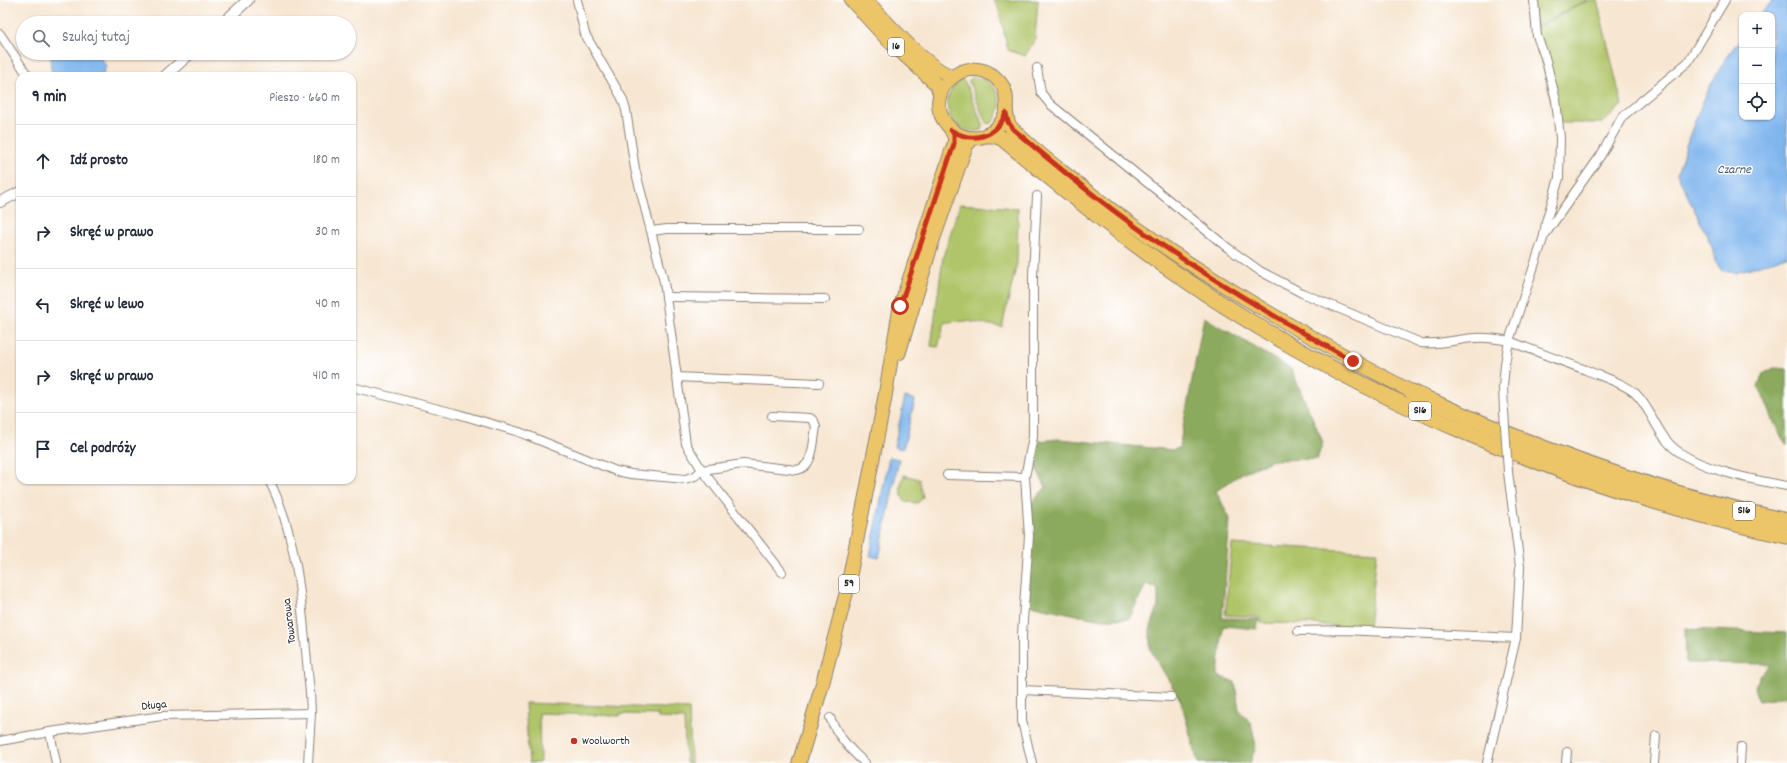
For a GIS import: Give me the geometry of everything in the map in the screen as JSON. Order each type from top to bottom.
[{"type":"highway","name":"S16","points":[[980,136],[993,134],[1002,138],[1089,210],[1185,279],[1286,341],[1378,391],[1476,436],[1624,491],[1695,513],[1787,536]]},
{"type":"highway","name":"S16","points":[[1412,392],[1489,426],[1630,478],[1700,499],[1787,521]]},
{"type":"main road","name":"16","points":[[851,0],[888,40],[937,85],[940,95],[939,104],[941,114],[951,130]]},
{"type":"main road","name":"16","points":[[866,0],[897,33],[937,69],[952,76]]},
{"type":"main road","points":[[940,95],[952,76],[972,69],[990,73],[997,79],[1006,95],[1006,113],[997,129],[980,136],[958,134],[951,130]]},
{"type":"main road","name":"S16","points":[[1006,113],[1008,122],[1013,129],[1102,202],[1170,250],[1294,328],[1412,392]]},
{"type":"main road","name":"59","points":[[799,763],[823,682],[847,590],[884,402],[900,306],[954,144],[954,134],[951,130]]},
{"type":"main road","name":"59","points":[[884,402],[941,216],[966,146],[980,136]]},
{"type":"street","points":[[231,16],[248,0]]},
{"type":"street","points":[[577,0],[585,34],[622,98],[635,169],[664,282],[686,444],[702,470],[782,572]]},
{"type":"street","points":[[1487,763],[1516,638],[1520,567],[1508,472],[1504,411],[1504,372],[1510,341],[1544,236],[1546,222],[1559,178],[1560,138],[1556,100],[1545,57],[1537,36],[1534,0]]},
{"type":"street","points":[[1544,236],[1601,155],[1622,117],[1688,62],[1725,0]]},
{"type":"street","points":[[0,34],[16,58]]},
{"type":"street","points":[[17,60],[25,72]]},
{"type":"street","points":[[170,72],[183,60]]},
{"type":"street","points":[[1037,68],[1041,93],[1050,104],[1228,248],[1265,273],[1302,293],[1421,343],[1441,343],[1475,338],[1510,341],[1618,382],[1635,394],[1648,410],[1666,441],[1676,451],[1690,460],[1753,479],[1787,486]]},
{"type":"street","points":[[0,202],[16,194]]},
{"type":"street","points":[[1032,763],[1022,721],[1022,634],[1029,536],[1025,477],[1032,437],[1032,275],[1037,196]]},
{"type":"street","points":[[652,231],[667,229],[859,229]]},
{"type":"street","points":[[666,297],[825,299]]},
{"type":"street","points":[[676,377],[819,383]]},
{"type":"street","points":[[356,388],[458,414],[518,432],[616,471],[685,480],[695,476],[702,470],[743,464],[797,470],[805,469],[809,463],[816,427],[814,421],[810,418],[772,416]]},
{"type":"street","points":[[947,475],[1025,477]]},
{"type":"street","name":"Towarowa","points":[[271,484],[279,499],[294,550],[311,713],[308,763]]},
{"type":"street","points":[[1298,631],[1344,630],[1516,638]]},
{"type":"street","points":[[1022,690],[1171,696]]},
{"type":"street","name":"Długa","points":[[0,741],[50,732],[162,716],[311,713]]},
{"type":"street","points":[[830,718],[840,736],[852,752],[865,763]]},
{"type":"street","points":[[50,732],[56,763]]},
{"type":"street","points":[[1654,763],[1656,736]]},
{"type":"street","points":[[1740,763],[1741,747]]},
{"type":"street","points":[[1566,763],[1567,752]]},
{"type":"green space","points":[[993,0],[1038,0],[1035,39],[1025,56],[1008,50],[998,7]]},
{"type":"green space","points":[[1531,0],[1588,0],[1533,28]]},
{"type":"green space","points":[[1589,0],[1597,0],[1622,105],[1603,123],[1554,123],[1552,104],[1534,29]]},
{"type":"green space","points":[[972,77],[981,78],[988,82],[994,87],[998,94],[999,109],[991,124],[986,123],[969,82]]},
{"type":"green space","points":[[961,80],[965,82],[983,125],[982,130],[971,131],[961,128],[949,115],[947,106],[948,97],[953,88]]},
{"type":"green space","points":[[960,204],[1018,208],[1017,263],[1002,327],[967,321],[945,322],[938,347],[931,346],[943,257]]},
{"type":"green space","points":[[1204,317],[1291,369],[1323,442],[1317,459],[1273,460],[1244,472],[1216,491],[1230,519],[1222,618],[1259,619],[1257,629],[1223,626],[1218,676],[1235,682],[1239,710],[1251,723],[1256,746],[1250,763],[1198,763],[1181,701],[1150,649],[1150,630],[1158,606],[1158,589],[1146,584],[1129,619],[1096,619],[1025,604],[1032,502],[1046,487],[1034,464],[1038,441],[1059,439],[1173,450],[1179,448]]},
{"type":"green space","points":[[1774,368],[1787,369],[1787,445],[1778,431],[1758,386],[1763,374]]},
{"type":"green space","points":[[904,475],[919,479],[923,498],[917,503],[906,502],[903,499],[901,486]]},
{"type":"green space","points":[[1232,544],[1377,552],[1369,627],[1352,628],[1313,624],[1261,623],[1260,617],[1225,615]]},
{"type":"green space","points":[[1685,629],[1787,633],[1787,697],[1759,701],[1754,689],[1761,675],[1770,664],[1686,663]]},
{"type":"green space","points":[[525,703],[689,709],[691,763],[686,763],[684,719],[658,718],[658,715],[620,714],[620,716],[539,713],[540,761],[539,763],[529,763]]},
{"type":"water","name":"Czarne","points":[[1773,0],[1787,0],[1787,256],[1735,273],[1722,271],[1715,261],[1712,246],[1677,174],[1695,120],[1703,102],[1720,68],[1739,41],[1739,120],[1775,120],[1775,12],[1763,12]]},
{"type":"water","points":[[51,60],[102,60],[106,66],[104,72],[53,72],[50,64]]},
{"type":"water","points":[[905,397],[915,400],[903,449],[894,447]]},
{"type":"water","points":[[889,457],[899,459],[879,558],[870,556]]},
{"type":"place","name":"Woolworth","points":[[574,741]]},
{"type":"route","points":[[900,306],[954,144],[954,134],[951,130],[965,137],[980,137],[997,129],[1003,121],[1006,113],[1006,118],[1013,129],[1071,178],[1138,229],[1237,294],[1353,361]]}]
